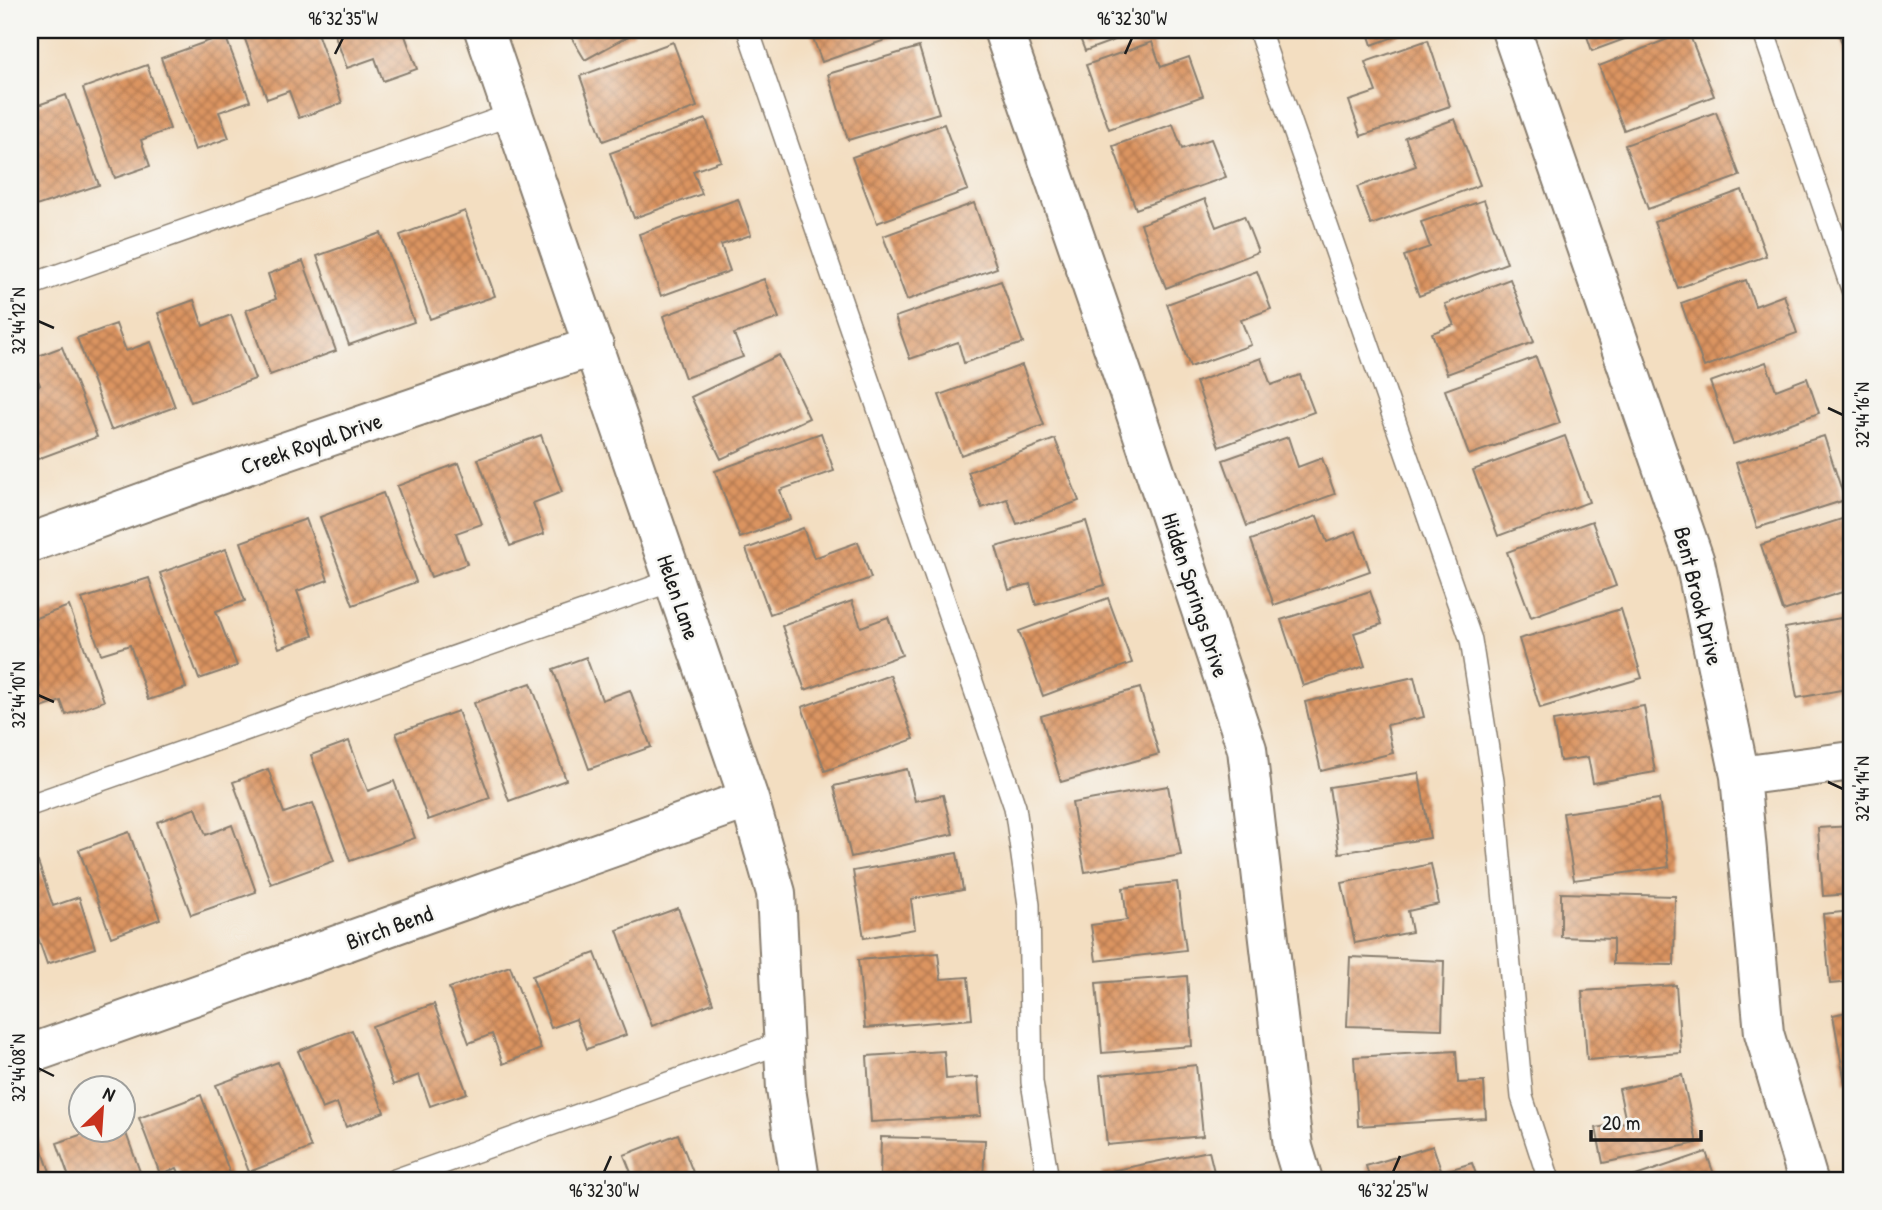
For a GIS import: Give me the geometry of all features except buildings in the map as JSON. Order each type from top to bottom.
[{"type":"street","name":"Helen Lane","points":[[484,30],[749,799],[776,893],[786,1089],[800,1180]]},
{"type":"street","name":"Hidden Springs Drive","points":[[1003,30],[1129,390],[1247,749],[1293,1147],[1303,1180]]},
{"type":"street","name":"Bent Brook Drive","points":[[1511,30],[1695,562],[1740,776],[1764,1033],[1808,1180]]},
{"type":"street","name":"Creek Royal Drive","points":[[30,543],[594,346]]},
{"type":"street","points":[[1740,776],[1852,761]]},
{"type":"street","name":"Birch Bend","points":[[30,1054],[749,799]]},
{"type":"lane","points":[[748,30],[1014,807],[1030,905],[1031,1082],[1048,1180]]},
{"type":"lane","points":[[1259,30],[1471,640],[1493,781],[1522,1097],[1549,1180]]},
{"type":"lane","points":[[1763,30],[1852,289]]},
{"type":"lane","points":[[30,285],[513,114]]},
{"type":"lane","points":[[30,805],[674,580]]},
{"type":"lane","points":[[395,1180],[784,1042]]}]
